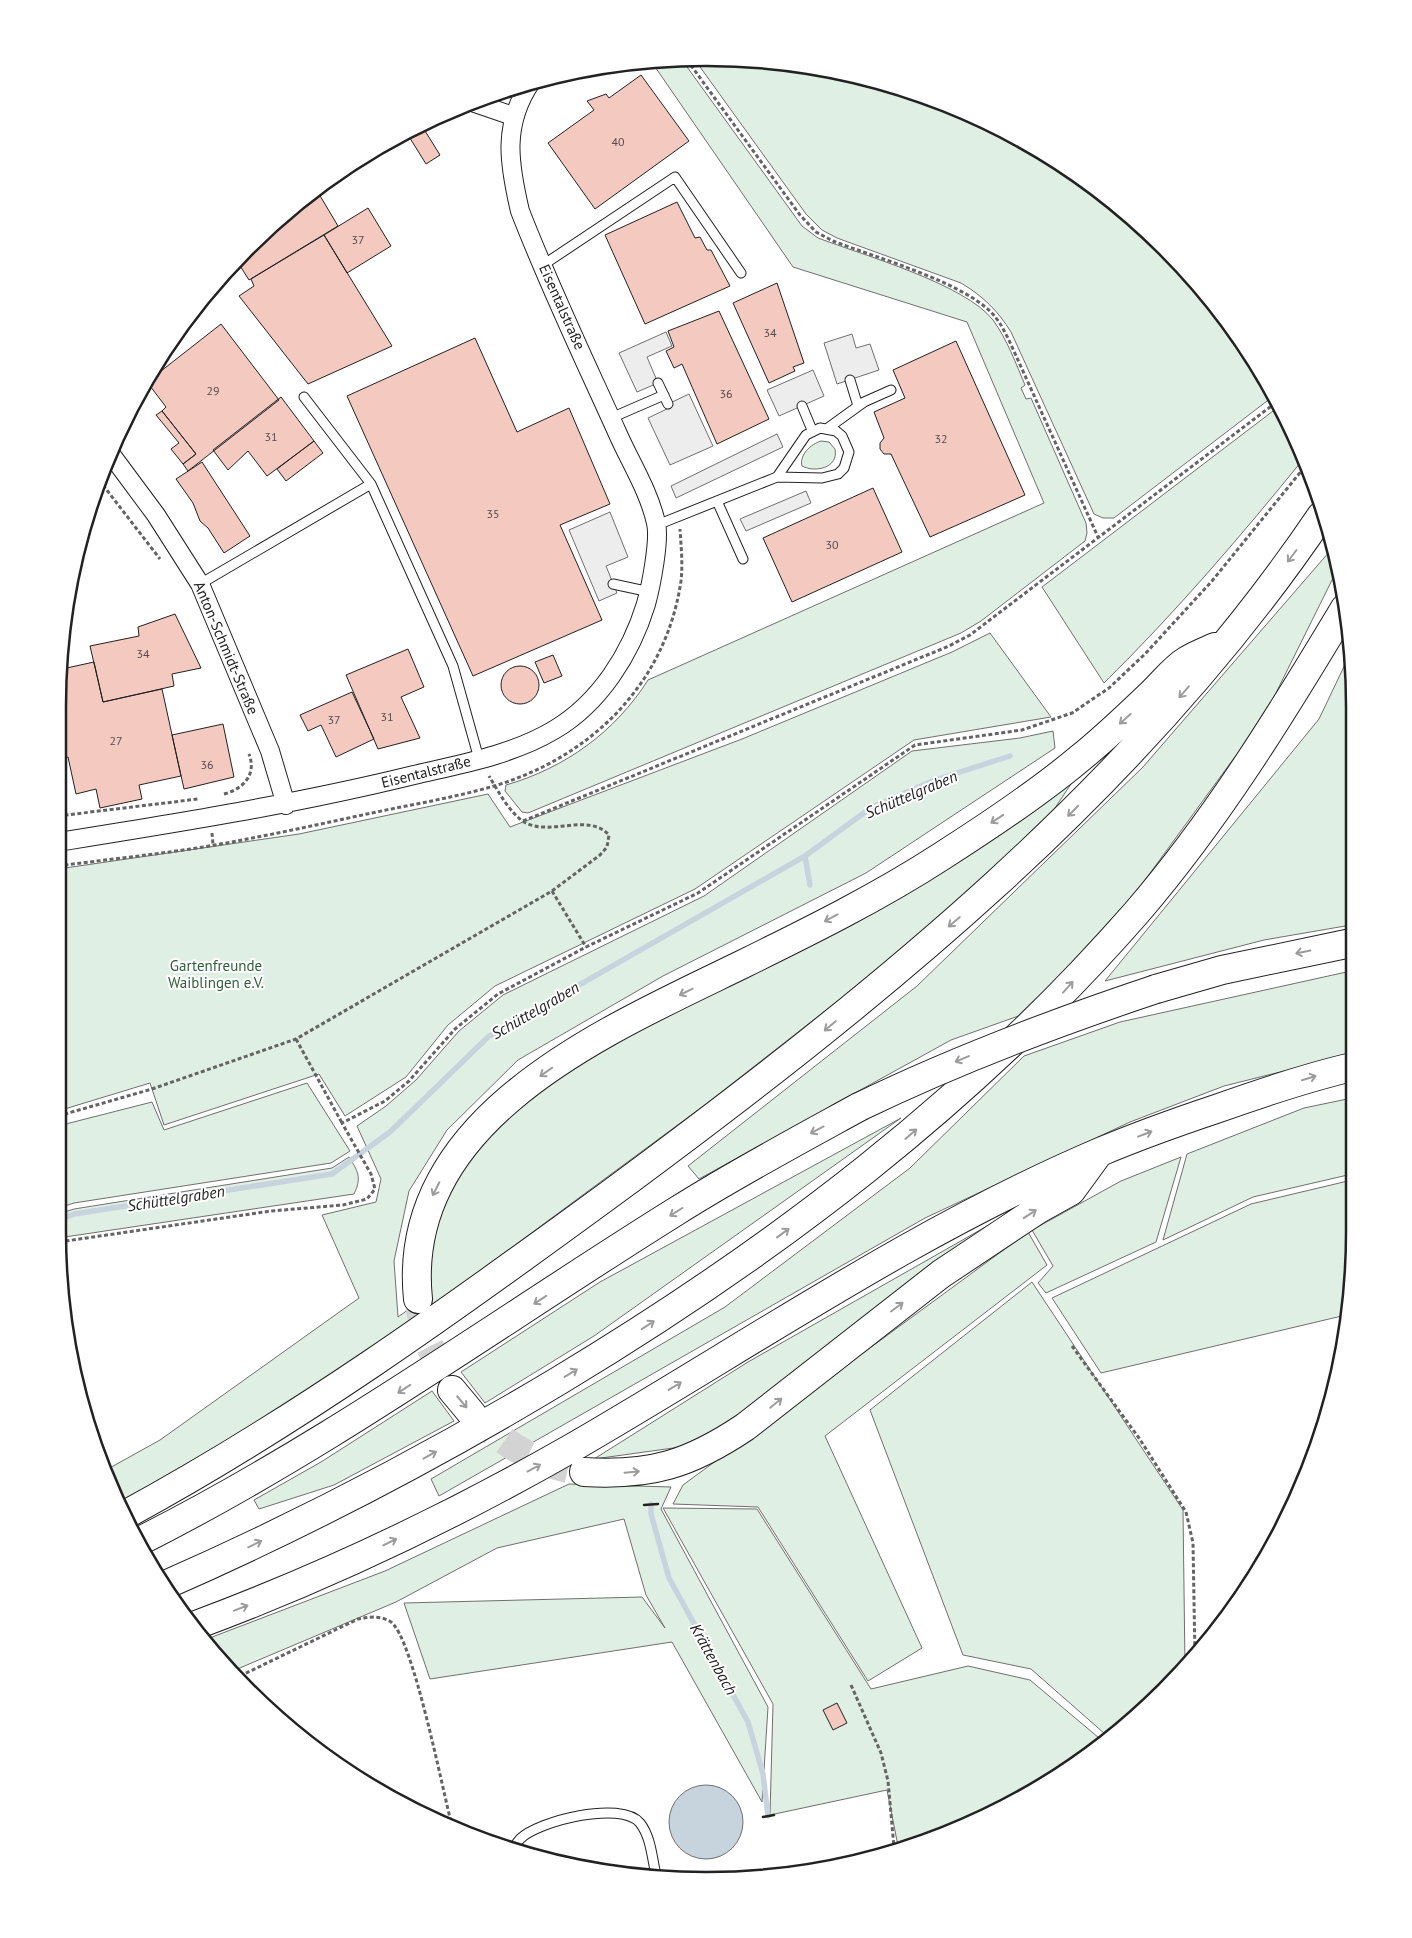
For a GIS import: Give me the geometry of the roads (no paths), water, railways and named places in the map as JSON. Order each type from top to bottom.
[{"type":"highway","points":[[131,1512],[240,1449],[369,1366],[586,1212],[720,1113],[810,1042],[963,915],[1037,846],[1148,734],[1226,642],[1318,520]]},
{"type":"highway","points":[[171,1582],[334,1506],[431,1455],[521,1403],[607,1351],[757,1252],[828,1201],[896,1146],[990,1065],[1062,994],[1139,910],[1202,830],[1262,744],[1339,617]]},
{"type":"highway","points":[[418,1299],[415,1274],[417,1250],[423,1220],[434,1190],[455,1156],[481,1125],[508,1098],[551,1068],[614,1029],[874,895],[941,858],[1078,760],[1185,661],[1226,642]]},
{"type":"highway","points":[[145,1539],[223,1498],[304,1451],[676,1212],[766,1158],[859,1107],[931,1072],[1060,1020],[1156,989],[1231,968],[1346,944]]},
{"type":"highway","points":[[200,1623],[331,1570],[430,1523],[568,1450],[913,1246],[981,1209],[1100,1152],[1267,1091],[1346,1069]]},
{"type":"highway","points":[[584,1472],[613,1474],[644,1471],[680,1462],[713,1449],[746,1427],[942,1274],[1037,1210],[1071,1192],[1100,1152]]},
{"type":"highway","points":[[452,1390],[472,1414]]},
{"type":"street","name":"Eisentalstraße","points":[[66,841],[286,805],[479,759],[521,745],[556,729],[592,699],[618,666],[639,627],[650,592],[657,525],[643,486],[520,211],[513,182],[510,152],[513,116],[525,93]]},
{"type":"street","points":[[484,106],[513,116]]},
{"type":"street","name":"Anton-Schmidt-Straße","points":[[115,460],[156,515],[200,584],[270,751],[286,805]]},
{"type":"lane","points":[[543,265],[675,178],[741,273]]},
{"type":"lane","points":[[850,380],[858,406]]},
{"type":"lane","points":[[658,383],[668,404]]},
{"type":"lane","points":[[777,477],[806,435],[812,430],[828,428],[858,406],[891,390]]},
{"type":"lane","points":[[611,418],[664,395]]},
{"type":"lane","points":[[304,397],[371,484],[454,666],[479,759]]},
{"type":"lane","points":[[802,406],[812,430]]},
{"type":"lane","points":[[657,525],[777,477],[822,478],[838,474],[844,468],[849,452],[842,436],[828,428]]},
{"type":"lane","points":[[200,584],[371,484]]},
{"type":"lane","points":[[716,501],[743,558]]},
{"type":"lane","points":[[613,584],[650,592]]},
{"type":"lane","points":[[517,1843],[520,1839],[547,1824],[598,1812],[621,1813],[639,1822],[649,1842],[655,1869]]},
{"type":"waterway","name":"Schüttelgraben","points":[[66,1217],[74,1214],[332,1174],[390,1132],[488,1037],[805,856],[872,807],[935,780],[1010,756]]},
{"type":"waterway","name":"Krättenbach","points":[[805,856],[810,885]]},
{"type":"waterway","name":"Krättenbach","points":[[651,1504],[651,1514],[669,1578],[748,1722],[763,1774],[768,1816]]},
{"type":"tunnel","points":[[419,1306],[427,1341],[450,1386]]},
{"type":"tunnel","points":[[472,1414],[497,1436],[523,1452],[551,1464],[584,1472]]},
{"type":"park label","name":"Gartenfreunde Waiblingen e.V.","points":[[216,974]]}]
